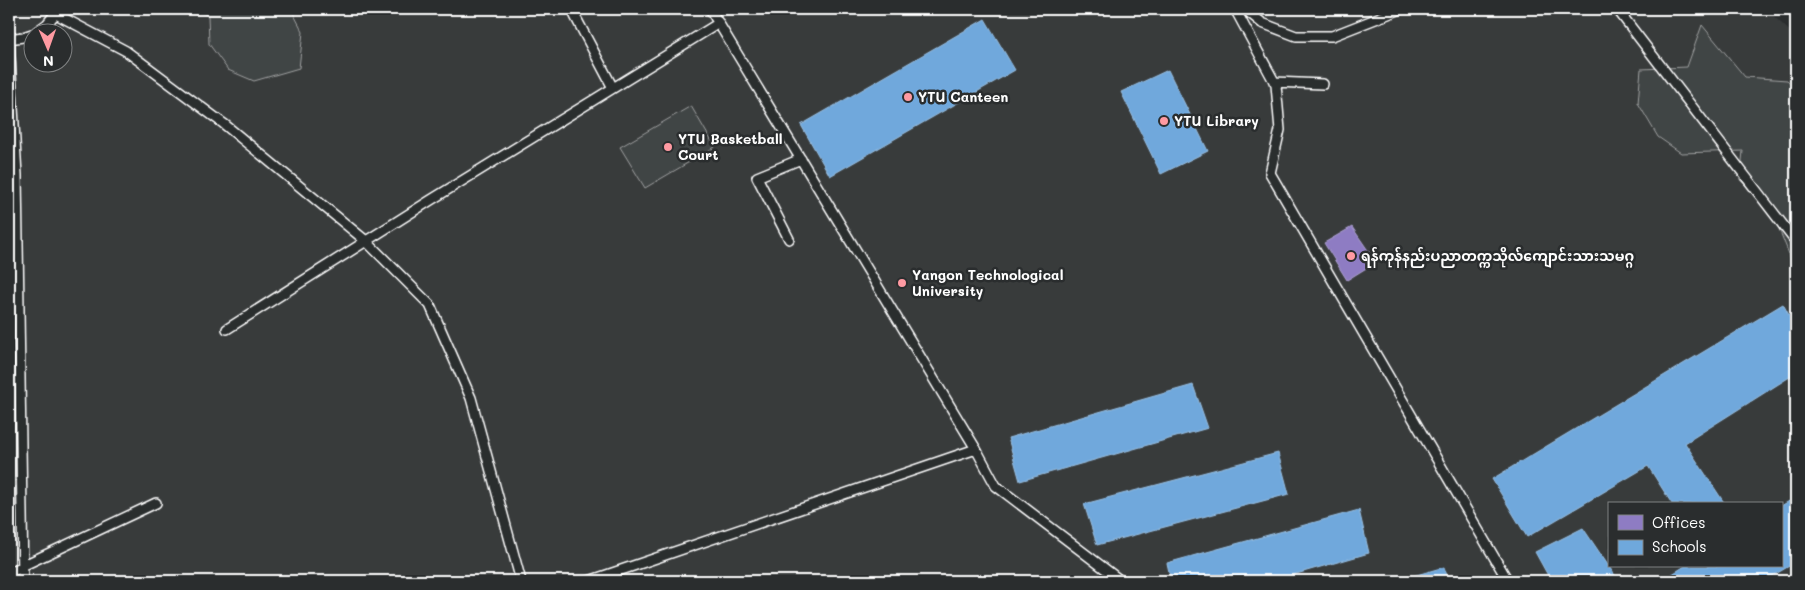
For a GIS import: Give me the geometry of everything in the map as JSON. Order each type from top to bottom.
[{"type":"lane","points":[[576,9],[575,16],[613,88]]},
{"type":"lane","points":[[710,9],[976,449],[996,486],[1121,581]]},
{"type":"lane","points":[[1235,9],[1276,85],[1280,130],[1270,173],[1508,581]]},
{"type":"lane","points":[[1245,9],[1262,23],[1296,36],[1332,36],[1401,9]]},
{"type":"lane","points":[[1617,9],[1796,242]]},
{"type":"lane","points":[[49,22],[57,11],[126,51],[224,124],[366,241],[430,305],[471,398],[521,581]]},
{"type":"lane","points":[[227,328],[719,24]]},
{"type":"lane","points":[[22,37],[9,39],[23,581]]},
{"type":"lane","points":[[1274,82],[1323,84]]},
{"type":"lane","points":[[789,239],[757,177],[801,159]]},
{"type":"lane","points":[[590,581],[976,449]]},
{"type":"lane","points":[[9,574],[22,566],[156,503]]},
{"type":"shaded area","name":"Yangon Technological University","points":[[9,9],[1766,9],[1796,37],[1796,581],[9,581]]},
{"type":"shaded area","points":[[195,9],[291,9],[303,32],[299,68],[254,81],[228,70],[209,44],[208,16]]},
{"type":"shaded area","points":[[1702,25],[1745,77],[1787,80],[1796,88],[1796,294],[1791,259],[1771,209],[1740,180],[1743,151],[1681,153],[1658,137],[1638,103],[1641,69],[1687,67]]},
{"type":"shaded area","name":"YTU Basketball Court","points":[[691,106],[715,147],[645,188],[620,147]]},
{"type":"building: Offices","points":[[1352,227],[1376,262],[1347,280],[1324,243]]},
{"type":"building: Schools","name":"YTU Canteen","points":[[985,19],[1015,70],[830,176],[801,125]]},
{"type":"building: Schools","name":"YTU Library","points":[[1168,70],[1208,151],[1161,174],[1121,92]]},
{"type":"building: Schools","points":[[1783,304],[1796,328],[1796,373],[1685,443],[1724,502],[1671,502],[1648,466],[1527,537],[1492,479]]},
{"type":"building: Schools","points":[[1193,385],[1208,428],[1020,481],[1008,438]]},
{"type":"building: Schools","points":[[1278,453],[1289,494],[1097,545],[1084,504]]},
{"type":"building: Schools","points":[[1796,497],[1796,562],[1769,578],[1771,581],[1661,581],[1682,568],[1782,568],[1782,505]]},
{"type":"building: Schools","points":[[1359,510],[1369,553],[1272,581],[1171,581],[1167,563]]},
{"type":"building: Schools","points":[[1583,528],[1608,565],[1608,568],[1616,577],[1609,581],[1551,581],[1535,552]]},
{"type":"building: Schools","points":[[1444,567],[1449,581],[1396,581]]},
{"type":"place","name":"YTU Canteen","points":[[908,97]]},
{"type":"place","name":"YTU Library","points":[[1164,121]]},
{"type":"place","name":"YTU Basketball Court","points":[[668,147]]},
{"type":"place","name":"ရန်ကုန်နည်းပညာတက္ကသိုလ်ကျောင်းသားသမဂ္ဂ","points":[[1351,256]]},
{"type":"place","name":"Yangon Technological University","points":[[902,283]]}]
